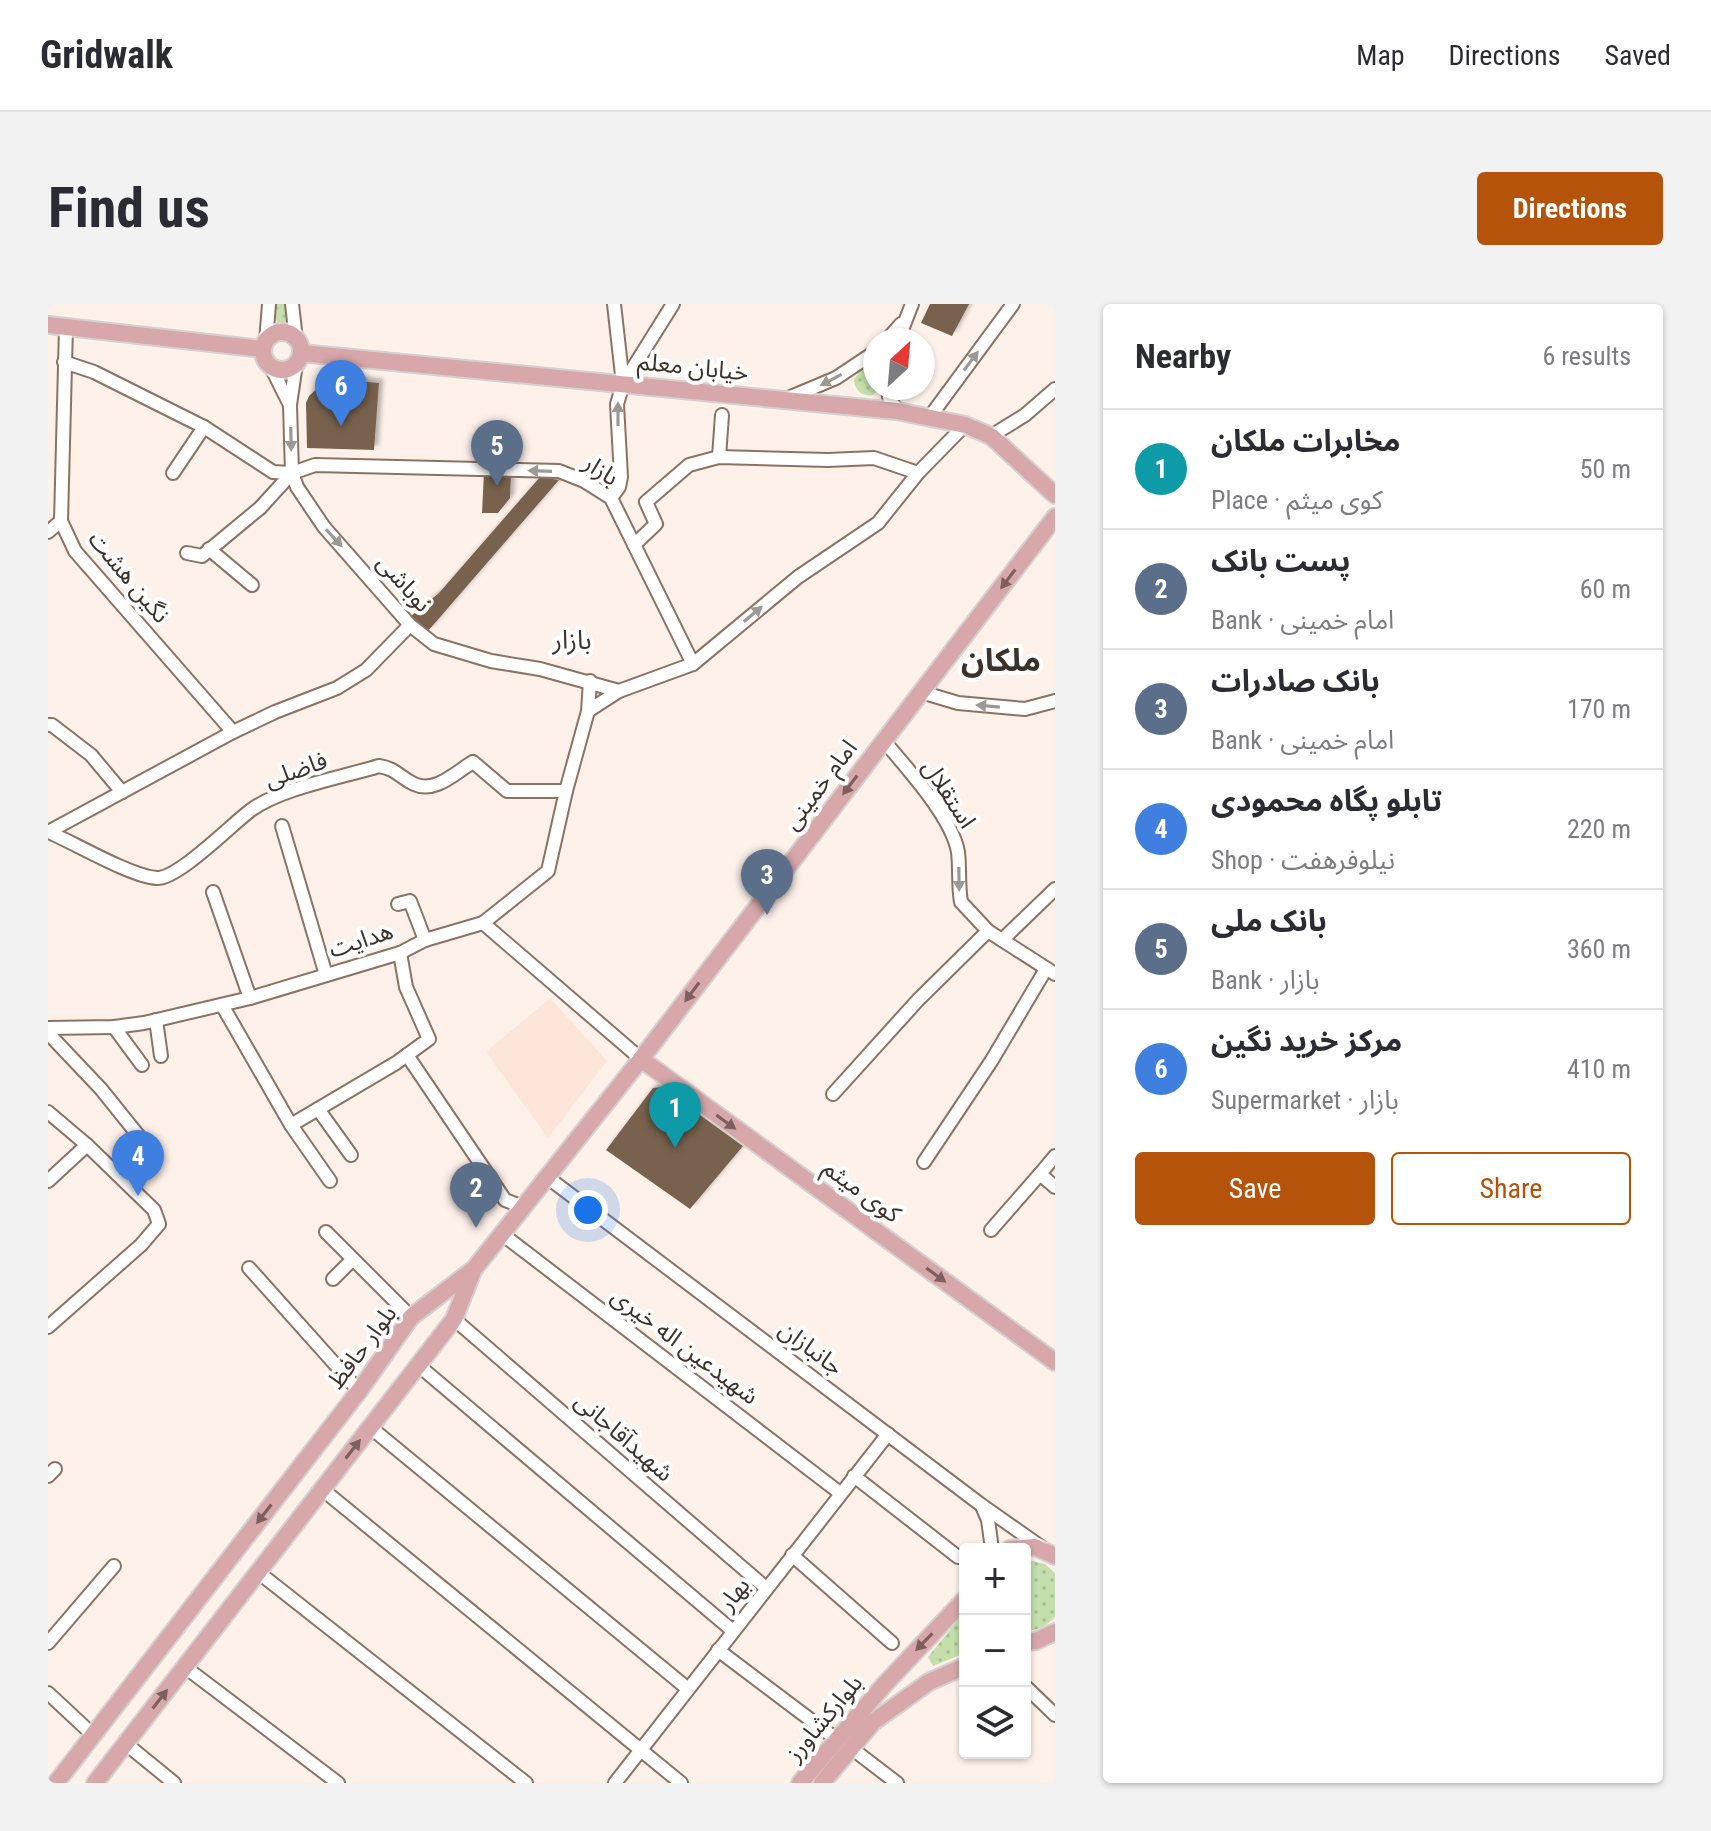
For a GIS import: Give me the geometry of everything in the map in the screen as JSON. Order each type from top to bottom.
[{"type":"main road","points":[[48,325],[264,346]]},
{"type":"main road","points":[[282,332],[298,352],[286,370],[271,367],[265,361],[264,346],[274,334],[282,332]]},
{"type":"main road","name":"خیابان معلم","points":[[298,352],[897,411],[965,425],[991,436],[1055,495]]},
{"type":"main road","name":"امام خمینی","points":[[474,1269],[641,1059],[1055,517]]},
{"type":"main road","name":"کوی میثم","points":[[641,1059],[1055,1362]]},
{"type":"main road","points":[[95,1783],[454,1319],[474,1269]]},
{"type":"main road","name":"بلوار حافظ","points":[[56,1783],[359,1391],[411,1317],[474,1269]]},
{"type":"main road","points":[[1031,1547],[1052,1554]]},
{"type":"main road","name":"بلوارکشاورز","points":[[822,1783],[843,1743],[884,1685],[959,1605]]},
{"type":"main road","points":[[1031,1641],[1054,1633]]},
{"type":"main road","name":"بلوارکشاورز","points":[[800,1783],[843,1743],[929,1682],[959,1669]]},
{"type":"street","points":[[264,346],[269,304]]},
{"type":"street","points":[[290,405],[298,352],[292,304]]},
{"type":"street","points":[[614,304],[623,384]]},
{"type":"street","points":[[611,498],[619,487],[621,477],[617,404],[623,384],[673,304]]},
{"type":"street","points":[[897,328],[912,304]]},
{"type":"street","points":[[929,418],[1013,304]]},
{"type":"street","points":[[901,328],[903,321]]},
{"type":"street","name":"نگین هشت","points":[[66,327],[61,521],[75,551],[233,732]]},
{"type":"street","points":[[64,362],[94,372],[204,427],[273,472],[292,473]]},
{"type":"street","points":[[782,400],[808,392],[863,362]]},
{"type":"street","points":[[271,367],[290,405]]},
{"type":"street","points":[[991,436],[1025,415],[1055,389]]},
{"type":"street","points":[[891,400],[897,411]]},
{"type":"street","name":"نوباشی","points":[[290,405],[292,473],[303,500],[410,625],[434,644],[491,661],[590,681],[619,691]]},
{"type":"street","points":[[719,457],[722,415]]},
{"type":"street","points":[[588,711],[619,691],[693,664],[798,577],[878,523],[918,473],[965,425]]},
{"type":"street","points":[[173,473],[204,427]]},
{"type":"street","points":[[634,545],[656,524],[646,502],[689,465],[719,457],[874,458],[918,473]]},
{"type":"street","name":"بازار","points":[[292,473],[315,465],[563,471],[611,498],[693,664]]},
{"type":"street","points":[[187,553],[199,556],[209,549],[260,508],[292,473]]},
{"type":"street","points":[[48,532],[61,521]]},
{"type":"street","points":[[209,549],[252,585]]},
{"type":"street","points":[[48,832],[233,732],[337,688],[366,670],[410,625]]},
{"type":"street","points":[[590,681],[588,711],[548,871],[483,923],[641,1059]]},
{"type":"street","points":[[921,692],[958,703],[1025,709],[1055,701]]},
{"type":"street","points":[[48,725],[91,755],[122,792]]},
{"type":"street","name":"استقلال","points":[[884,741],[922,786],[951,832],[957,848],[961,902],[988,931],[1051,971]]},
{"type":"street","name":"فاضلی","points":[[48,832],[130,870],[159,879],[178,870],[253,808],[296,790],[379,766],[392,768],[415,785],[428,787],[473,762],[507,791],[566,791]]},
{"type":"street","points":[[282,826],[326,975]]},
{"type":"street","points":[[1002,940],[1055,889]]},
{"type":"street","points":[[213,892],[250,998]]},
{"type":"street","points":[[398,904],[410,901],[425,940]]},
{"type":"street","name":"هدایت","points":[[48,1031],[114,1027],[222,1005],[400,953],[425,940],[483,923]]},
{"type":"street","points":[[833,1094],[918,1000],[988,931]]},
{"type":"street","points":[[291,1125],[429,1039],[406,987],[400,953]]},
{"type":"street","points":[[924,1162],[1051,971]]},
{"type":"street","points":[[222,1005],[291,1125],[330,1181]]},
{"type":"street","points":[[156,1020],[161,1056]]},
{"type":"street","points":[[114,1027],[142,1065]]},
{"type":"street","points":[[48,1031],[146,1145]]},
{"type":"street","points":[[407,1055],[505,1200],[523,1207]]},
{"type":"street","points":[[318,1109],[351,1155]]},
{"type":"street","points":[[48,1112],[154,1210],[159,1224],[147,1239],[51,1319]]},
{"type":"street","points":[[48,1181],[87,1145]]},
{"type":"street","points":[[991,1230],[1055,1156]]},
{"type":"street","points":[[1040,1174],[1055,1187]]},
{"type":"street","name":"جانبازان","points":[[547,1177],[980,1504],[1052,1554]]},
{"type":"street","points":[[326,1232],[411,1317]]},
{"type":"street","name":"شهیدعین اله خیری","points":[[502,1234],[840,1493]]},
{"type":"street","points":[[333,1279],[352,1260]]},
{"type":"street","points":[[249,1268],[359,1391]]},
{"type":"street","name":"شهیدآقاجانی","points":[[454,1319],[766,1588]]},
{"type":"street","points":[[418,1365],[733,1631]]},
{"type":"street","points":[[370,1427],[688,1689]]},
{"type":"street","name":"بهار","points":[[615,1783],[888,1434]]},
{"type":"street","points":[[854,1476],[958,1557]]},
{"type":"street","points":[[322,1489],[681,1783]]},
{"type":"street","points":[[980,1504],[988,1520],[991,1543]]},
{"type":"street","points":[[792,1555],[892,1643]]},
{"type":"street","points":[[48,1643],[114,1566]]},
{"type":"street","points":[[258,1572],[526,1783]]},
{"type":"street","points":[[718,1650],[897,1783]]},
{"type":"street","points":[[185,1667],[338,1783]]},
{"type":"street","points":[[1026,1687],[1055,1715]]},
{"type":"street","points":[[48,1693],[93,1735]]},
{"type":"street","points":[[125,1743],[174,1783]]},
{"type":"shaded area","points":[[550,998],[607,1061],[548,1138],[486,1052]]},
{"type":"green space","points":[[275,304],[297,304],[302,321],[296,328],[288,330],[280,326],[276,320]]},
{"type":"green space","points":[[863,368],[863,394],[858,390],[854,379]]},
{"type":"green space","points":[[1031,1560],[1045,1564],[1055,1573],[1055,1617],[1031,1630]]},
{"type":"green space","points":[[959,1619],[959,1655],[933,1666],[928,1657]]},
{"type":"building","points":[[930,304],[969,304],[952,336],[921,323]]},
{"type":"building","points":[[337,379],[379,383],[374,450],[307,448],[306,403],[309,396],[324,382]]},
{"type":"building","points":[[484,472],[511,473],[510,498],[498,513],[482,513]]},
{"type":"building","points":[[540,477],[559,480],[428,631],[411,616],[439,593]]},
{"type":"building","points":[[661,1087],[743,1146],[690,1209],[606,1150],[653,1088]]},
{"type":"place","name":"مرکز خرید نگین","points":[[341,426]]},
{"type":"place","name":"بانک ملی","points":[[497,486]]},
{"type":"place","name":"بانک صادرات","points":[[767,915]]},
{"type":"place","name":"مخابرات ملکان","points":[[675,1148]]},
{"type":"place","name":"تابلو پگاه محمودی","points":[[138,1196]]},
{"type":"place","name":"پست بانک","points":[[476,1228]]},
{"type":"district","name":"بازار","points":[[572,640]]},
{"type":"district","name":"ملکان","points":[[1001,660]]}]
